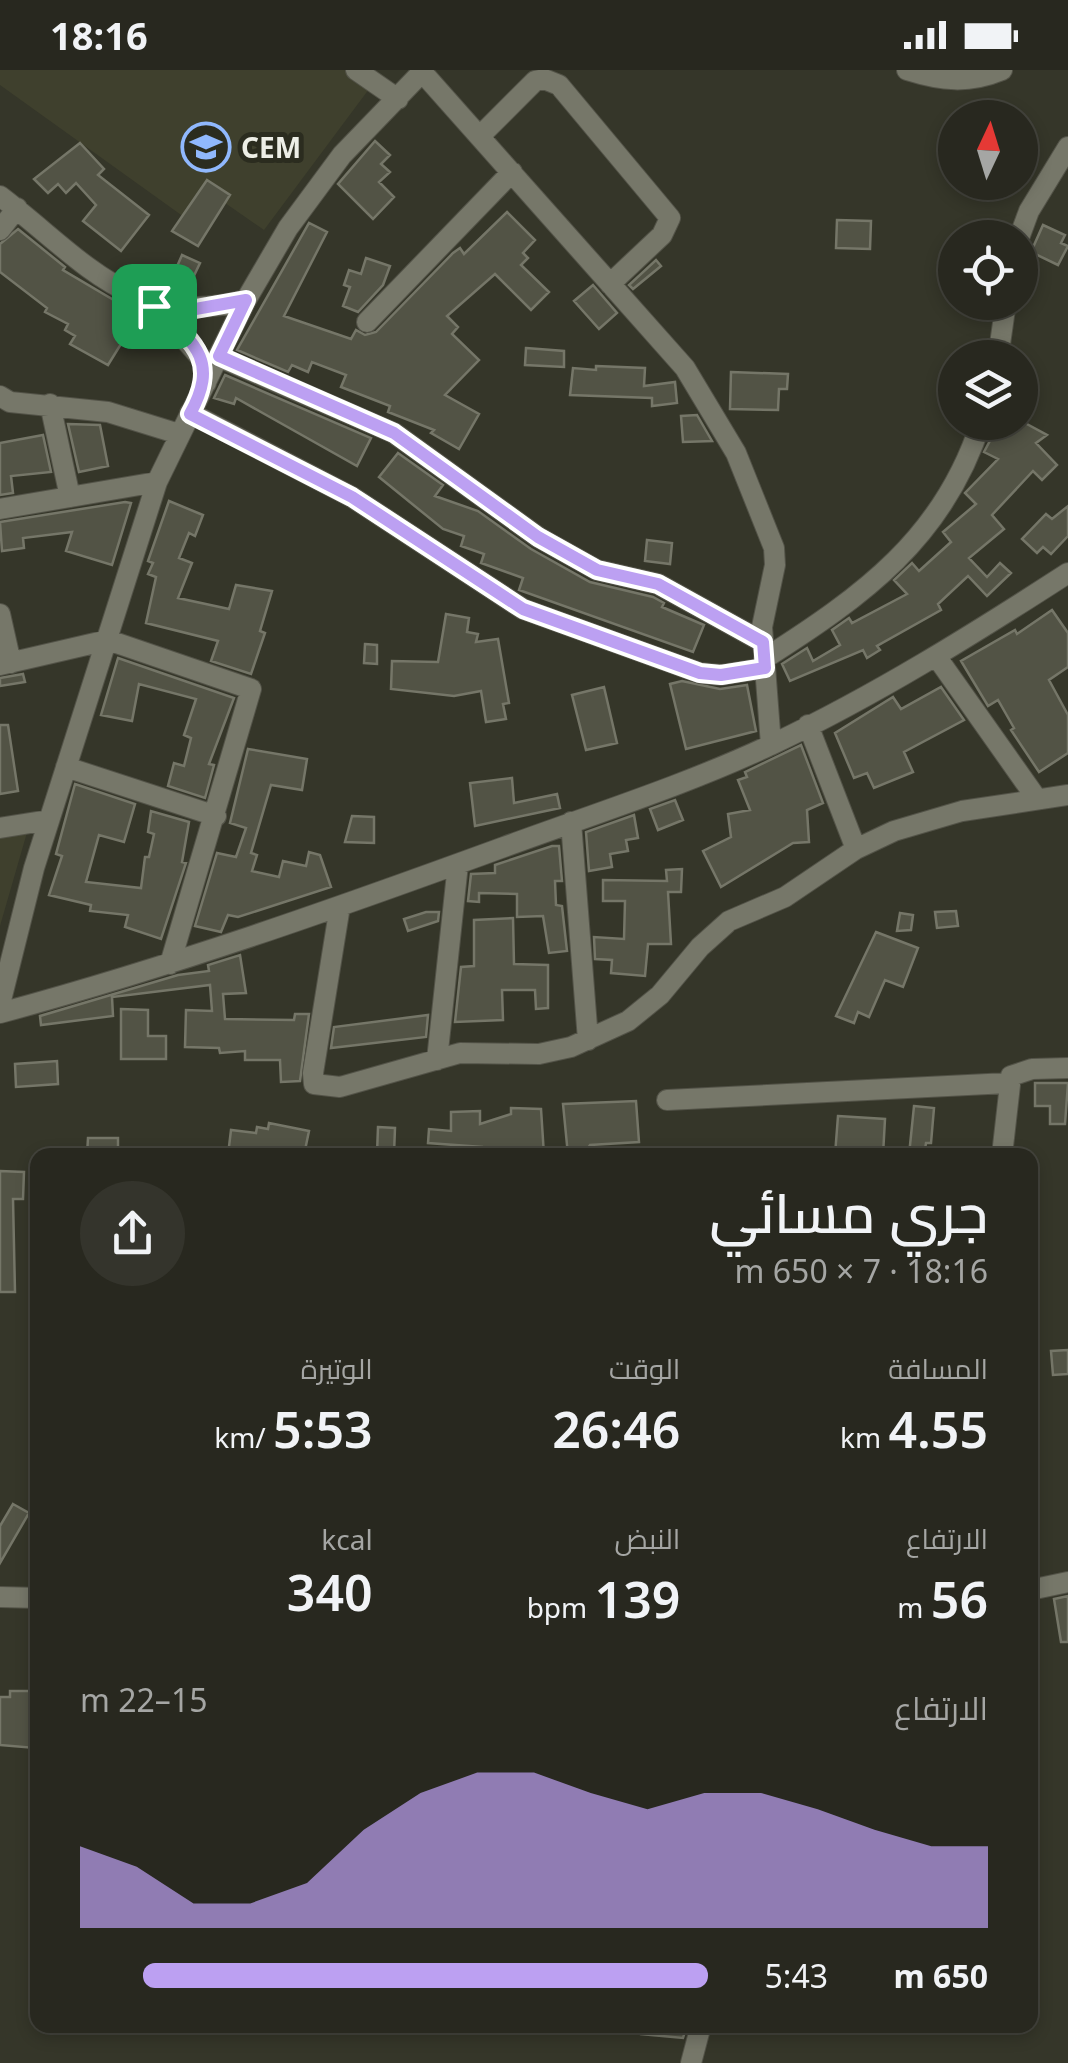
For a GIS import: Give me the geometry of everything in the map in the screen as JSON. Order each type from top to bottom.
[{"type":"street","points":[[356,70],[398,98]]},
{"type":"street","points":[[907,70],[963,81],[1002,70]]},
{"type":"street","points":[[0,1004],[49,820],[157,482],[246,300],[313,192],[424,72],[685,368],[736,453],[774,548],[764,656],[772,744]]},
{"type":"street","points":[[480,136],[535,81],[544,78],[558,85],[670,218],[662,235],[610,284]]},
{"type":"street","points":[[1026,220],[1068,146]]},
{"type":"street","points":[[367,322],[512,172]]},
{"type":"street","points":[[0,230],[8,202],[118,288],[154,306],[190,310],[246,300]]},
{"type":"street","points":[[154,306],[202,359],[206,384]]},
{"type":"street","points":[[219,356],[394,433],[538,537],[597,570],[658,584],[764,656]]},
{"type":"street","points":[[3,401],[108,412],[179,434]]},
{"type":"street","points":[[50,404],[70,497]]},
{"type":"street","points":[[190,414],[352,497],[502,597],[554,623],[700,673],[721,675],[764,656],[856,594],[922,534],[939,515],[973,440]]},
{"type":"street","points":[[0,509],[157,482]]},
{"type":"street","points":[[0,1014],[170,964],[340,906],[772,744],[936,656],[1068,573]]},
{"type":"street","points":[[0,614],[6,664],[108,640],[251,689],[170,964]]},
{"type":"street","points":[[936,656],[1037,800]]},
{"type":"street","points":[[808,726],[856,849]]},
{"type":"street","points":[[66,767],[216,816]]},
{"type":"street","points":[[340,906],[314,1084],[340,1088],[476,1052],[540,1054],[588,1040],[628,1022],[660,995],[700,947],[729,922],[785,896],[856,849],[930,820],[1068,795]]},
{"type":"street","points":[[0,828],[49,820]]},
{"type":"street","points":[[571,822],[588,1040]]},
{"type":"street","points":[[437,1060],[458,864]]},
{"type":"street","points":[[1003,1148],[1008,1083],[1017,1071],[1067,1066]]},
{"type":"street","points":[[667,1100],[1008,1083]]},
{"type":"street","points":[[1038,1588],[1068,1582]]},
{"type":"street","points":[[0,1597],[30,1598]]},
{"type":"street","points":[[691,2063],[700,2033]]},
{"type":"shaded area","name":"CEM","points":[[0,70],[351,70],[372,85],[264,230],[205,189],[184,217],[0,85]]},
{"type":"shaded area","points":[[28,829],[0,926],[0,835]]},
{"type":"building","points":[[375,141],[390,155],[381,164],[390,172],[379,182],[394,197],[373,219],[338,184]]},
{"type":"building","points":[[80,143],[104,169],[98,175],[149,215],[121,251],[83,221],[96,205],[76,183],[66,193],[58,184],[48,193],[34,179]]},
{"type":"building","points":[[207,180],[230,195],[198,246],[172,231]]},
{"type":"building","points":[[507,212],[535,240],[523,253],[528,258],[521,265],[549,292],[531,310],[495,274],[447,316],[458,327],[452,334],[479,360],[445,395],[479,414],[459,449],[431,433],[434,430],[388,412],[390,406],[341,387],[346,375],[312,362],[308,372],[292,365],[288,372],[237,350],[309,223],[327,232],[284,316],[351,339],[356,330],[365,335],[376,332],[453,253],[460,248],[464,254]]},
{"type":"building","points":[[837,220],[871,221],[870,249],[836,248]]},
{"type":"building","points":[[1043,225],[1065,235],[1061,243],[1068,246],[1058,265],[1038,255],[1038,236]]},
{"type":"building","points":[[18,229],[65,267],[63,270],[139,315],[108,365],[70,344],[75,336],[65,330],[68,324],[45,312],[47,308],[0,272],[0,244]]},
{"type":"building","points":[[182,255],[200,263],[189,286],[172,278]]},
{"type":"building","points":[[366,258],[390,266],[383,285],[358,312],[343,306],[350,287],[344,285],[349,270],[361,274]]},
{"type":"building","points":[[656,260],[661,266],[633,289],[629,285]]},
{"type":"building","points":[[593,285],[617,313],[599,329],[574,301]]},
{"type":"building","points":[[526,348],[564,351],[564,367],[525,365]]},
{"type":"building","points":[[596,366],[645,368],[644,386],[675,382],[677,403],[652,406],[652,398],[570,395],[573,368],[596,370]]},
{"type":"building","points":[[731,372],[788,374],[787,389],[779,389],[778,410],[730,409]]},
{"type":"building","points":[[225,375],[371,438],[357,466],[236,398],[234,404],[214,398]]},
{"type":"building","points":[[697,415],[712,441],[683,442],[681,416]]},
{"type":"building","points":[[68,424],[100,425],[108,466],[79,472]]},
{"type":"building","points":[[1038,430],[1047,435],[1036,443],[1057,465],[1042,480],[1033,471],[992,515],[1004,529],[969,558],[987,577],[1000,563],[1011,573],[987,596],[968,576],[938,604],[941,610],[877,646],[880,650],[867,658],[863,650],[790,681],[782,664],[807,648],[813,661],[840,645],[832,630],[849,618],[852,623],[907,594],[894,580],[912,563],[919,571],[951,542],[943,532],[976,504],[965,493],[998,459],[984,452],[990,440],[1038,440]]},
{"type":"building","points":[[43,435],[51,472],[11,476],[13,493],[0,495],[0,443]]},
{"type":"building","points":[[398,453],[443,485],[435,496],[478,511],[531,549],[590,582],[653,597],[664,603],[662,607],[704,625],[693,652],[519,590],[523,578],[481,563],[484,554],[461,546],[464,536],[443,529],[379,477]]},
{"type":"building","points":[[169,501],[203,515],[195,536],[189,533],[179,558],[192,563],[178,598],[229,609],[236,585],[272,591],[260,631],[265,633],[251,674],[211,661],[218,641],[146,623],[156,577],[148,574],[153,563],[148,561]]},
{"type":"building","points":[[131,503],[112,565],[66,551],[72,532],[23,538],[24,548],[2,551],[0,522]]},
{"type":"building","points":[[1068,506],[1068,536],[1051,554],[1043,547],[1037,553],[1022,539],[1046,514],[1052,519]]},
{"type":"building","points":[[647,540],[672,543],[670,564],[645,561]]},
{"type":"building","points":[[1052,610],[1068,633],[1068,667],[1049,680],[1068,715],[1068,753],[1039,772],[1011,730],[1014,728],[998,700],[988,706],[961,661],[1015,630],[1017,634]]},
{"type":"building","points":[[446,614],[469,618],[467,632],[478,634],[476,642],[498,639],[509,703],[503,704],[506,719],[486,722],[481,691],[454,696],[391,689],[392,661],[438,662]]},
{"type":"building","points":[[365,644],[377,645],[377,664],[364,663]]},
{"type":"building","points":[[118,658],[234,698],[209,764],[214,765],[205,798],[168,786],[174,763],[184,766],[191,738],[184,735],[196,699],[139,684],[132,721],[101,715]]},
{"type":"building","points":[[23,674],[25,682],[0,686],[0,678]]},
{"type":"building","points":[[682,681],[720,689],[747,685],[756,731],[686,749],[670,684]]},
{"type":"building","points":[[604,687],[617,743],[586,750],[572,695]]},
{"type":"building","points":[[941,687],[964,720],[904,752],[913,772],[874,788],[867,773],[854,778],[835,733],[893,697],[901,709]]},
{"type":"building","points":[[0,725],[8,725],[18,791],[0,794]]},
{"type":"building","points":[[801,745],[823,803],[807,810],[809,842],[793,843],[721,887],[703,851],[731,837],[728,814],[750,810],[738,780],[747,777],[745,772]]},
{"type":"building","points":[[248,749],[307,759],[302,790],[271,785],[251,853],[257,855],[252,871],[279,877],[283,861],[306,866],[309,852],[320,855],[331,887],[238,917],[228,915],[221,932],[195,926],[217,853],[236,857],[246,828],[230,823]]},
{"type":"building","points":[[512,778],[514,803],[557,794],[560,808],[475,826],[470,783]]},
{"type":"building","points":[[75,784],[135,804],[124,842],[99,835],[86,882],[141,888],[145,857],[149,857],[154,834],[148,832],[151,811],[189,822],[182,862],[186,863],[161,939],[125,927],[128,915],[90,911],[91,905],[49,895],[62,856],[56,854]]},
{"type":"building","points":[[675,800],[683,820],[658,830],[650,809]]},
{"type":"building","points":[[634,815],[638,838],[626,840],[628,851],[610,854],[612,867],[589,871],[586,832]]},
{"type":"building","points":[[352,816],[374,817],[374,843],[345,842]]},
{"type":"building","points":[[559,846],[562,881],[555,881],[556,905],[562,906],[567,951],[549,953],[543,916],[517,917],[517,894],[479,893],[479,902],[468,901],[471,874],[495,873],[495,865]]},
{"type":"building","points":[[682,869],[681,892],[668,892],[671,944],[648,944],[645,976],[611,973],[612,960],[595,959],[594,937],[624,939],[625,901],[603,901],[603,880],[667,881],[666,870]]},
{"type":"building","points":[[956,911],[958,926],[937,928],[935,912]]},
{"type":"building","points":[[439,912],[438,921],[408,931],[404,919]]},
{"type":"building","points":[[900,913],[913,915],[911,930],[897,931]]},
{"type":"building","points":[[513,918],[514,964],[548,965],[548,1008],[536,1009],[535,990],[502,990],[503,1020],[455,1022],[461,967],[474,966],[474,920]]},
{"type":"building","points":[[876,932],[918,948],[903,987],[885,980],[869,1017],[858,1012],[854,1023],[836,1016]]},
{"type":"building","points":[[240,955],[246,993],[223,994],[225,1019],[294,1020],[295,1014],[309,1014],[300,1081],[281,1082],[280,1060],[245,1060],[245,1051],[220,1053],[219,1048],[185,1047],[186,1010],[212,1011],[210,985],[112,997],[113,1016],[41,1025],[40,1016],[178,975],[209,971],[208,965]]},
{"type":"building","points":[[121,1009],[148,1010],[148,1036],[166,1036],[166,1059],[121,1059]]},
{"type":"building","points":[[428,1015],[426,1037],[331,1048],[334,1027]]},
{"type":"building","points":[[57,1061],[58,1084],[16,1087],[15,1064]]},
{"type":"building","points":[[1035,1083],[1068,1083],[1065,1124],[1050,1124],[1050,1106],[1035,1106]]},
{"type":"building","points":[[636,1101],[639,1142],[567,1148],[563,1104]]},
{"type":"building","points":[[914,1106],[934,1108],[931,1143],[926,1143],[925,1148],[910,1148]]},
{"type":"building","points":[[511,1108],[541,1109],[544,1148],[428,1143],[429,1129],[451,1131],[451,1112],[480,1111],[480,1124],[511,1114]]},
{"type":"building","points":[[838,1116],[885,1119],[883,1148],[836,1148]]},
{"type":"building","points":[[269,1123],[309,1131],[305,1148],[229,1148],[231,1130],[256,1133],[257,1127],[268,1129]]},
{"type":"building","points":[[378,1127],[395,1128],[394,1148],[377,1148]]},
{"type":"building","points":[[88,1138],[118,1138],[118,1148],[87,1148]]},
{"type":"building","points":[[0,1171],[24,1172],[23,1199],[13,1199],[15,1292],[0,1292]]},
{"type":"building","points":[[1068,1350],[1068,1374],[1053,1375],[1051,1351]]},
{"type":"building","points":[[13,1504],[29,1513],[0,1563],[0,1526]]},
{"type":"building","points":[[1068,1596],[1068,1642],[1061,1642],[1054,1599]]},
{"type":"building","points":[[10,1691],[30,1691],[30,1748],[0,1745],[0,1697],[10,1697]]},
{"type":"building","points":[[641,2033],[685,2033],[683,2038]]},
{"type":"place","name":"CEM","points":[[206,147]]},
{"type":"route","points":[[246,300],[219,356],[307,391],[394,433],[538,537],[597,570],[658,584],[694,602],[713,617],[763,642],[765,668],[721,675],[700,673],[554,623],[502,597],[418,537],[352,497],[190,414],[206,384],[202,359],[154,306],[190,310],[246,300]]}]
